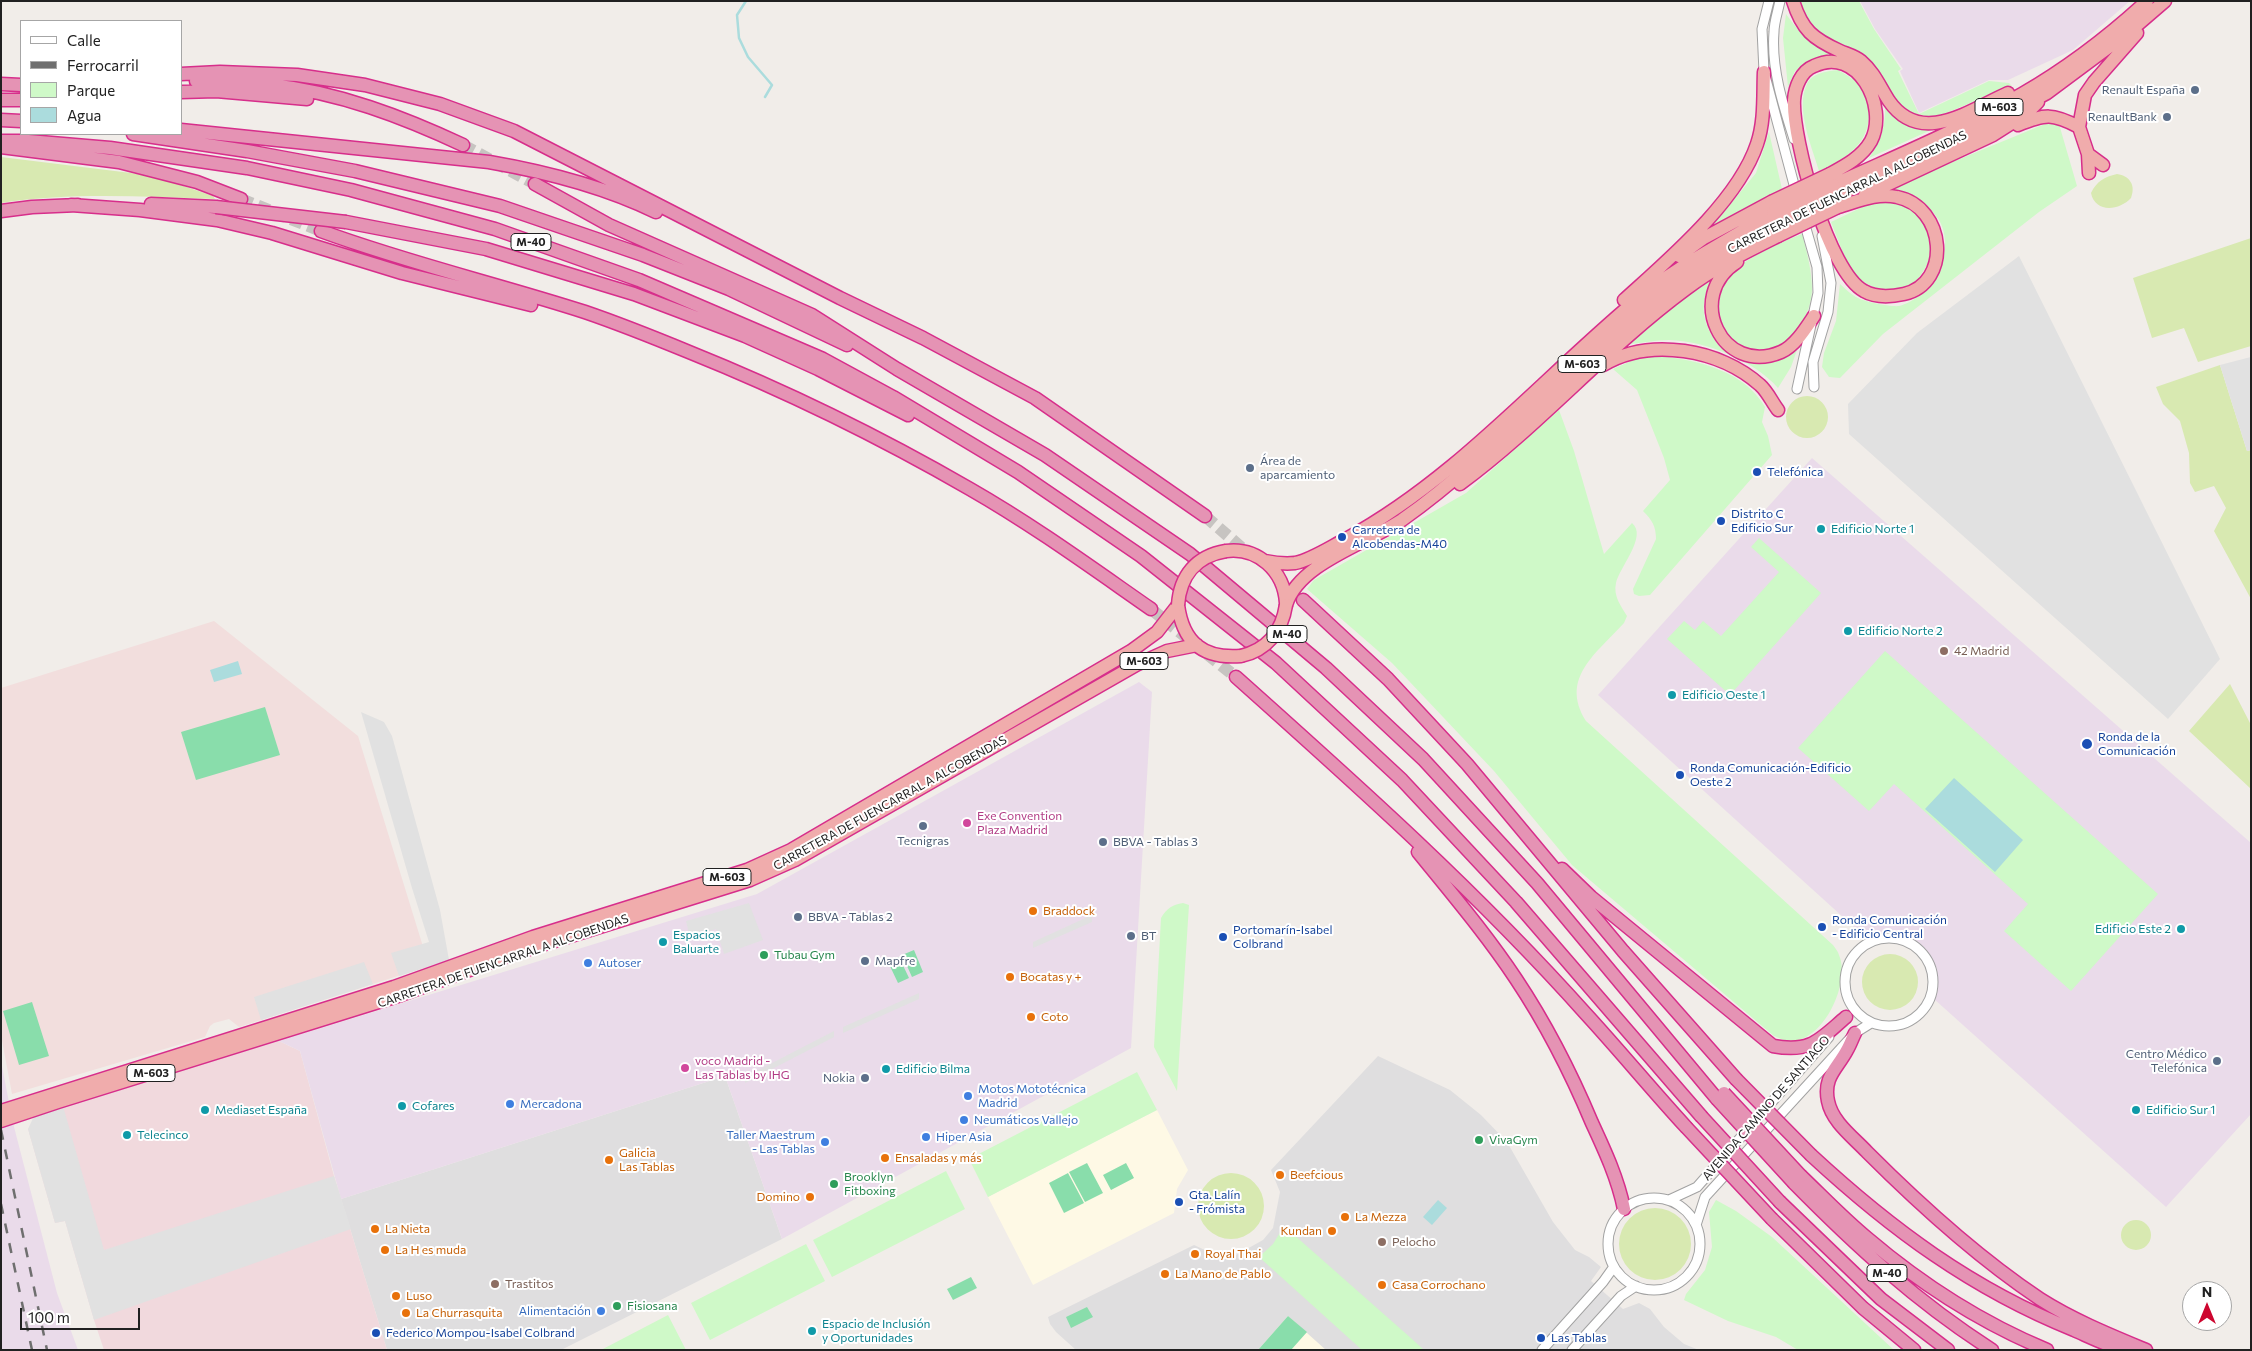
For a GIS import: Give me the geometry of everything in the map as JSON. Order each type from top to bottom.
[{"type":"highway","points":[[1793,1],[1798,18],[1806,31],[1825,45],[1860,60],[1874,73],[1898,112],[1913,122],[1934,125],[2013,90],[2034,86]]},
{"type":"highway","name":"M-603","points":[[1834,190],[1974,119],[2034,86],[2111,34],[2147,1]]},
{"type":"highway","points":[[2089,173],[2088,154],[2079,127],[2085,95],[2094,82],[2165,1]]},
{"type":"highway","name":"M-603","points":[[2047,93],[2129,32],[2165,1]]},
{"type":"highway","points":[[1829,62],[1848,65],[1861,76],[1870,88],[1876,111],[1871,141],[1834,190],[1876,196],[1896,196],[1916,204],[1930,218],[1937,234],[1937,254],[1932,270],[1922,283],[1908,293],[1893,297],[1876,296],[1863,291],[1850,280],[1837,260],[1810,189],[1795,115],[1794,99],[1798,83],[1806,71],[1815,65],[1829,62]]},
{"type":"highway","points":[[182,74],[220,72],[297,75],[366,85],[440,104],[514,132],[840,298],[923,338],[1035,398],[1205,516]]},
{"type":"highway","points":[[1516,410],[1583,338],[1702,225],[1725,198],[1747,168],[1758,143],[1763,112],[1764,72]]},
{"type":"highway","points":[[182,81],[273,85],[331,96],[392,114],[463,145],[355,110],[307,99],[216,91],[182,92]]},
{"type":"highway","points":[[1,84],[20,85]]},
{"type":"highway","points":[[1993,135],[2026,114],[2047,93]]},
{"type":"highway","name":"CARRETERA DE FUENCARRAL A ALCOBENDAS","points":[[1265,561],[1286,564],[1304,560],[1370,526],[1430,485],[1516,410],[1632,304],[1673,271],[1834,190],[1981,128],[2047,93]]},
{"type":"highway","points":[[1,100],[20,100]]},
{"type":"highway","points":[[1650,276],[1704,238],[1774,219],[1834,190],[2042,117],[2054,116],[2079,127]]},
{"type":"highway","points":[[1,120],[20,122]]},
{"type":"highway","points":[[182,130],[489,162],[532,170],[589,185],[649,209],[744,256],[840,298]]},
{"type":"highway","name":"M-40","points":[[140,135],[247,151],[355,171],[500,206],[643,255],[729,289],[897,369],[1045,455],[1190,554],[1326,668],[1423,760],[1536,883],[1613,974],[1721,1096],[1892,1278],[1992,1350]]},
{"type":"highway","name":"M-40","points":[[1,141],[28,140],[110,148],[247,168],[351,190],[495,229],[639,280],[823,359],[893,397],[1018,472],[1141,556],[1276,663],[1395,774],[1516,902],[1701,1116],[1780,1202],[1881,1299],[1948,1350]]},
{"type":"highway","points":[[1,147],[119,162],[197,182],[241,199]]},
{"type":"highway","points":[[2088,154],[2104,165]]},
{"type":"highway","points":[[535,184],[609,225],[812,315],[897,369]]},
{"type":"highway","points":[[1,211],[71,205],[140,204],[216,207],[346,222],[486,249],[558,269],[653,301],[745,336],[818,369],[1018,472]]},
{"type":"highway","points":[[71,205],[217,220],[272,232],[402,273],[536,306],[669,344]]},
{"type":"highway","points":[[1774,219],[1721,277],[1713,294],[1711,312],[1715,328],[1726,344],[1741,353],[1762,357],[1782,352],[1798,338],[1814,316]]},
{"type":"highway","points":[[1400,520],[1434,503],[1490,461],[1618,344],[1687,288],[1726,262],[1774,219]]},
{"type":"highway","name":"CARRETERA DE FUENCARRAL A ALCOBENDAS","points":[[1286,606],[1294,587],[1307,574],[1400,520],[1449,484],[1637,314],[1680,279],[1774,219]]},
{"type":"highway","points":[[321,231],[382,253],[586,312],[669,344],[805,402],[875,437],[988,500],[1062,547],[1151,609]]},
{"type":"highway","points":[[1585,375],[1613,358],[1638,352],[1670,349],[1704,355],[1736,368],[1762,386],[1778,410]]},
{"type":"highway","name":"M-603","points":[[1226,551],[1244,552],[1265,561],[1281,580],[1286,606],[1281,625],[1274,636],[1258,650],[1242,656],[1219,656],[1196,645],[1183,628],[1178,606],[1182,583],[1195,564],[1206,557],[1226,551]]},
{"type":"highway","points":[[1304,600],[1388,679],[1466,764],[1647,980],[1736,1079],[1811,1155],[1855,1196],[1911,1240],[1976,1282],[2042,1317],[2123,1350]]},
{"type":"highway","name":"CARRETERA DE FUENCARRAL A ALCOBENDAS","points":[[1,1121],[19,1110],[385,990],[533,937],[747,870],[791,850],[1131,651],[1157,632],[1178,606]]},
{"type":"highway","name":"CARRETERA DE FUENCARRAL A ALCOBENDAS","points":[[1,1111],[19,1110],[401,996],[516,953],[750,880],[795,860],[1136,665],[1168,651],[1196,645]]},
{"type":"highway","points":[[1236,677],[1374,800],[1482,905],[1579,1006],[1686,1128],[1772,1219],[1863,1308],[1914,1350]]},
{"type":"highway","points":[[1374,800],[1470,916],[1516,979],[1552,1037],[1614,1172],[1624,1209]]},
{"type":"highway","points":[[1520,827],[1591,897],[1773,1046],[1790,1049],[1804,1048],[1818,1041],[1846,1017]]},
{"type":"highway","points":[[1855,1033],[1846,1052],[1836,1064],[1827,1085],[1830,1109],[1841,1125],[1903,1188],[1967,1244],[2041,1299],[2096,1330],[2146,1350]]},
{"type":"highway","points":[[1797,1179],[1918,1278],[1982,1318],[2048,1350]]},
{"type":"street","points":[[1769,1],[1762,29],[1764,72],[1817,267],[1818,292],[1797,389]]},
{"type":"street","points":[[1780,1],[1774,32],[1776,68],[1783,106],[1810,189],[1826,251],[1831,283],[1828,312],[1813,362],[1814,387]]},
{"type":"street","points":[[1886,938],[1901,940],[1914,946],[1924,956],[1931,969],[1933,987],[1928,1002],[1916,1017],[1903,1024],[1888,1026],[1871,1023],[1859,1016],[1850,1003],[1844,986],[1845,974],[1850,960],[1866,944],[1886,938]]},
{"type":"street","name":"AVENIDA CAMINO DE SANTIAGO","points":[[1669,1200],[1697,1187],[1846,1017],[1850,1003]]},
{"type":"street","name":"AVENIDA CAMINO DE SANTIAGO","points":[[1696,1225],[1705,1197],[1855,1033],[1871,1023]]},
{"type":"street","points":[[1645,1198],[1669,1200],[1681,1205],[1691,1214],[1700,1239],[1699,1254],[1694,1267],[1685,1278],[1672,1286],[1660,1290],[1648,1290],[1623,1279],[1613,1268],[1607,1247],[1609,1233],[1614,1220],[1624,1209],[1645,1198]]},
{"type":"street","points":[[1542,1350],[1603,1282],[1613,1268]]},
{"type":"street","points":[[1572,1350],[1621,1296],[1636,1286]]},
{"type":"shaded area","points":[[1860,1],[2130,1],[2073,50],[2008,80],[1989,80],[1919,113],[1900,71],[1903,69],[1875,29]]},
{"type":"shaded area","points":[[2019,256],[2220,659],[2168,719],[1849,434],[1848,404],[1917,333]]},
{"type":"shaded area","points":[[2251,357],[2251,450],[2247,451],[2220,365]]},
{"type":"shaded area","points":[[1812,458],[2251,843],[2251,1114],[2166,1207],[1934,999],[1932,969],[1910,942],[1890,934],[1865,937],[1598,695]]},
{"type":"shaded area","points":[[214,621],[358,736],[429,966],[239,1027],[229,1019],[214,1023],[210,1026],[205,1037],[12,1094],[1,1035],[1,688]]},
{"type":"shaded area","points":[[1139,682],[1152,692],[1131,1048],[782,1239],[725,1076],[341,1199],[300,1051],[279,1041],[757,894]]},
{"type":"shaded area","points":[[361,712],[384,722],[392,736],[440,910],[449,960],[399,976],[391,953],[429,942]]},
{"type":"shaded area","points":[[749,903],[763,940],[724,954],[716,929],[690,938],[686,921]]},
{"type":"shaded area","points":[[1092,915],[1092,922],[1033,948],[1033,942]]},
{"type":"shaded area","points":[[364,962],[373,984],[261,1020],[254,997]]},
{"type":"shaded area","points":[[919,993],[919,999],[843,1033],[843,1027]]},
{"type":"shaded area","points":[[834,1031],[834,1037],[745,1083],[745,1077]]},
{"type":"shaded area","name":"Mediaset España","points":[[279,1041],[300,1051],[334,1176],[387,1350],[104,1350],[65,1221],[55,1223],[28,1129],[63,1106]]},
{"type":"shaded area","points":[[1378,1056],[1450,1090],[1481,1115],[1507,1142],[1553,1222],[1575,1250],[1589,1257],[1601,1267],[1591,1281],[1623,1309],[1639,1303],[1650,1309],[1664,1327],[1684,1344],[1699,1350],[1076,1350],[1056,1332],[1050,1324],[1048,1317],[1194,1245],[1222,1258],[1236,1255],[1263,1240],[1273,1228],[1280,1192],[1271,1170]]},
{"type":"shaded area","points":[[1,1061],[13,1123],[57,1293],[78,1350],[1,1350]]},
{"type":"shaded area","points":[[725,1076],[782,1239],[561,1350],[387,1350],[341,1199]]},
{"type":"shaded area","points":[[63,1106],[104,1250],[334,1176],[351,1229],[94,1320],[65,1221],[55,1223],[28,1129],[35,1114]]},
{"type":"shaded area","points":[[1157,1110],[1188,1170],[1177,1189],[1174,1213],[1033,1285],[988,1197]]},
{"type":"shaded area","points":[[1288,1316],[1326,1350],[1258,1350]]},
{"type":"green space","points":[[1798,1],[1859,1],[1874,29],[1901,69],[1898,71],[1919,114],[1989,81],[2009,83],[2012,86],[1929,120],[1912,117],[1808,24]]},
{"type":"green space","points":[[1786,14],[1806,37],[1831,54],[1819,57],[1795,71],[1788,87],[1783,38]]},
{"type":"green space","points":[[1838,70],[1856,81],[1863,90],[1868,102],[1869,122],[1866,132],[1855,148],[1838,161],[1819,171],[1806,128],[1803,104],[1804,94],[1809,80],[1813,77],[1821,73]]},
{"type":"green space","points":[[1885,105],[1906,122],[1931,130],[1869,158],[1877,146],[1882,133],[1885,120]]},
{"type":"green space","points":[[2045,124],[2059,124],[2077,186],[2039,212],[1883,334],[1840,378],[1829,377],[1822,367],[1824,353],[1836,321],[1840,284],[1861,300],[1899,306],[1922,294],[1938,272],[1943,259],[1944,232],[1939,220],[1929,208],[1917,199],[1889,188]]},
{"type":"green space","points":[[1769,132],[1782,189],[1706,230],[1756,173]]},
{"type":"green space","points":[[1,157],[131,173],[163,179],[213,196],[215,199],[81,196],[1,203]]},
{"type":"green space","points":[[2117,174],[2122,175],[2131,182],[2133,189],[2131,198],[2120,206],[2102,207],[2093,199],[2091,193],[2101,180]]},
{"type":"green space","points":[[1873,202],[1895,202],[1915,210],[1929,229],[1932,257],[1917,281],[1906,288],[1891,292],[1876,288],[1859,280],[1847,263],[1831,222]]},
{"type":"green space","points":[[1802,234],[1810,269],[1812,290],[1808,310],[1798,329],[1791,337],[1773,348],[1763,350],[1748,349],[1734,342],[1723,331],[1717,317],[1719,297],[1729,275],[1746,261],[1775,245]]},
{"type":"green space","points":[[2251,238],[2251,346],[2198,362],[2184,328],[2152,338],[2133,278]]},
{"type":"green space","points":[[1713,277],[1705,300],[1704,314],[1707,325],[1718,344],[1736,358],[1713,348],[1683,341],[1659,340],[1630,344],[1663,315]]},
{"type":"green space","points":[[1797,350],[1791,367],[1778,388],[1756,369],[1736,358],[1758,364],[1769,363],[1777,361]]},
{"type":"green space","points":[[1661,356],[1706,365],[1733,376],[1745,385],[1765,407],[1762,422],[1768,436],[1772,455],[1650,595],[1639,596],[1634,594],[1633,589],[1656,539],[1653,524],[1643,511],[1670,480],[1664,458],[1637,390],[1613,369],[1636,359]]},
{"type":"green space","points":[[2220,365],[2247,451],[2251,450],[2251,599],[2214,531],[2226,508],[2214,486],[2195,492],[2190,483],[2189,453],[2180,421],[2163,404],[2156,387]]},
{"type":"green space","points":[[1807,396],[1822,402],[1828,417],[1822,432],[1807,438],[1792,432],[1786,417],[1792,402]]},
{"type":"green space","points":[[1559,410],[1574,451],[1604,554],[1632,523],[1636,529],[1637,536],[1635,544],[1618,577],[1615,588],[1618,601],[1627,616],[1624,623],[1585,667],[1579,679],[1577,692],[1579,706],[1586,721],[1833,945],[1839,955],[1842,967],[1837,995],[1831,1010],[1823,1022],[1812,1033],[1801,1039],[1786,1041],[1774,1036],[1572,865],[1494,771],[1392,663],[1307,589],[1314,580],[1466,493]]},
{"type":"green space","points":[[1759,538],[1821,593],[1730,695],[1667,639],[1684,621],[1695,630],[1703,621],[1721,636],[1779,572],[1751,547]]},
{"type":"green space","points":[[1885,651],[2158,894],[2071,991],[2004,931],[2028,904],[1894,784],[1869,811],[1798,748]]},
{"type":"green space","points":[[2230,684],[2251,725],[2251,789],[2189,731]]},
{"type":"green space","points":[[265,707],[280,755],[196,780],[181,732]]},
{"type":"green space","points":[[1183,903],[1189,905],[1177,1091],[1154,1047],[1161,918],[1170,908]]},
{"type":"green space","points":[[914,950],[923,972],[912,977],[902,955]]},
{"type":"green space","points":[[1890,954],[1901,956],[1910,962],[1916,971],[1918,982],[1916,993],[1910,1002],[1901,1008],[1890,1010],[1879,1008],[1870,1002],[1864,993],[1862,982],[1864,971],[1870,962],[1879,956]]},
{"type":"green space","points":[[899,957],[909,978],[898,983],[888,962]]},
{"type":"green space","points":[[32,1002],[49,1056],[19,1065],[3,1011]]},
{"type":"green space","points":[[1137,1072],[1157,1110],[988,1197],[969,1159]]},
{"type":"green space","points":[[1087,1163],[1103,1193],[1085,1202],[1069,1172]]},
{"type":"green space","points":[[1126,1163],[1134,1178],[1111,1190],[1103,1175]]},
{"type":"green space","points":[[946,1171],[965,1209],[832,1277],[813,1240]]},
{"type":"green space","points":[[1068,1173],[1084,1203],[1064,1213],[1049,1183]]},
{"type":"green space","points":[[1224,1173],[1238,1173],[1250,1178],[1259,1187],[1264,1199],[1262,1219],[1255,1230],[1238,1239],[1224,1239],[1212,1234],[1203,1225],[1198,1213],[1198,1199],[1203,1187],[1212,1178]]},
{"type":"green space","points":[[1716,1200],[1736,1211],[1772,1237],[1894,1350],[1798,1350],[1776,1337],[1728,1321],[1684,1300],[1686,1294],[1705,1270],[1712,1247],[1709,1212]]},
{"type":"green space","points":[[1655,1208],[1675,1214],[1685,1224],[1691,1244],[1685,1264],[1675,1274],[1655,1280],[1635,1274],[1625,1264],[1619,1244],[1625,1224],[1635,1214]]},
{"type":"green space","points":[[2136,1220],[2142,1221],[2150,1229],[2150,1241],[2142,1249],[2136,1250],[2130,1249],[2122,1241],[2121,1235],[2122,1229],[2130,1221]]},
{"type":"green space","points":[[1284,1226],[1424,1350],[1362,1350],[1259,1257],[1273,1244]]},
{"type":"green space","points":[[806,1244],[825,1281],[710,1340],[691,1303]]},
{"type":"green space","points":[[971,1277],[977,1288],[953,1300],[947,1289]]},
{"type":"green space","points":[[1087,1307],[1093,1317],[1071,1328],[1066,1317]]},
{"type":"green space","points":[[668,1315],[686,1350],[601,1350]]},
{"type":"green space","points":[[1288,1316],[1307,1332],[1291,1350],[1258,1350]]},
{"type":"water","points":[[238,661],[242,674],[214,682],[210,670]]},
{"type":"water","points":[[1954,778],[2023,840],[1995,872],[1925,809]]},
{"type":"water","points":[[1438,1200],[1447,1208],[1432,1225],[1423,1217]]},
{"type":"waterway","points":[[746,1],[737,15],[739,38],[748,57],[772,85],[765,97]]},
{"type":"tunnel","points":[[463,145],[535,184]]},
{"type":"tunnel","points":[[241,199],[321,231]]},
{"type":"tunnel","points":[[1205,516],[1250,555]]},
{"type":"tunnel","points":[[1151,609],[1236,677]]},
{"type":"railway","points":[[1,1130],[47,1350]]},
{"type":"railway","points":[[1,1204],[32,1350]]},
{"type":"place","name":"Renault España","points":[[2195,90]]},
{"type":"place","name":"RenaultBank","points":[[2167,117]]},
{"type":"place","name":"Área de aparcamiento","points":[[1250,468]]},
{"type":"place","name":"Telefónica","points":[[1757,472]]},
{"type":"place","name":"Distrito C Edificio Sur","points":[[1721,521]]},
{"type":"place","name":"Edificio Norte 1","points":[[1821,529]]},
{"type":"place","name":"Carretera de Alcobendas-M40","points":[[1342,537]]},
{"type":"place","name":"Edificio Norte 2","points":[[1848,631]]},
{"type":"place","name":"42 Madrid","points":[[1944,651]]},
{"type":"place","name":"Edificio Oeste 1","points":[[1672,695]]},
{"type":"place","name":"Ronda de la Comunicación","points":[[2087,744]]},
{"type":"place","name":"Ronda Comunicación-Edificio Oeste 2","points":[[1680,775]]},
{"type":"place","name":"Exe Convention Plaza Madrid","points":[[967,823]]},
{"type":"place","name":"Tecnigras","points":[[923,826]]},
{"type":"place","name":"BBVA - Tablas 3","points":[[1103,842]]},
{"type":"place","name":"Braddock","points":[[1033,911]]},
{"type":"place","name":"BBVA - Tablas 2","points":[[798,917]]},
{"type":"place","name":"Ronda Comunicación - Edificio Central","points":[[1822,927]]},
{"type":"place","name":"Edificio Este 2","points":[[2181,929]]},
{"type":"place","name":"BT","points":[[1131,936]]},
{"type":"place","name":"Portomarín-Isabel Colbrand","points":[[1223,937]]},
{"type":"place","name":"Espacios Baluarte","points":[[663,942]]},
{"type":"place","name":"Tubau Gym","points":[[764,955]]},
{"type":"place","name":"Mapfre","points":[[865,961]]},
{"type":"place","name":"Autoser","points":[[588,963]]},
{"type":"place","name":"Bocatas y +","points":[[1010,977]]},
{"type":"place","name":"Coto","points":[[1031,1017]]},
{"type":"place","name":"Centro Médico Telefónica","points":[[2217,1061]]},
{"type":"place","name":"voco Madrid - Las Tablas by IHG","points":[[685,1068]]},
{"type":"place","name":"Edificio Bilma","points":[[886,1069]]},
{"type":"place","name":"Nokia","points":[[865,1078]]},
{"type":"place","name":"Motos Mototécnica Madrid","points":[[968,1096]]},
{"type":"place","name":"Mercadona","points":[[510,1104]]},
{"type":"place","name":"Cofares","points":[[402,1106]]},
{"type":"place","name":"Mediaset España","points":[[205,1110]]},
{"type":"place","name":"Edificio Sur 1","points":[[2136,1110]]},
{"type":"place","name":"Neumáticos Vallejo","points":[[964,1120]]},
{"type":"place","name":"Telecinco","points":[[127,1135]]},
{"type":"place","name":"Hiper Asia","points":[[926,1137]]},
{"type":"place","name":"VivaGym","points":[[1479,1140]]},
{"type":"place","name":"Taller Maestrum - Las Tablas","points":[[825,1142]]},
{"type":"place","name":"Ensaladas y más","points":[[885,1158]]},
{"type":"place","name":"Galicia Las Tablas","points":[[609,1160]]},
{"type":"place","name":"Beefcious","points":[[1280,1175]]},
{"type":"place","name":"Brooklyn Fitboxing","points":[[834,1184]]},
{"type":"place","name":"Domino","points":[[810,1197]]},
{"type":"place","name":"Gta. Lalín - Frómista","points":[[1179,1202]]},
{"type":"place","name":"La Mezza","points":[[1345,1217]]},
{"type":"place","name":"La Nieta","points":[[375,1229]]},
{"type":"place","name":"Kundan","points":[[1332,1231]]},
{"type":"place","name":"Pelocho","points":[[1382,1242]]},
{"type":"place","name":"La H es muda","points":[[385,1250]]},
{"type":"place","name":"Royal Thai","points":[[1195,1254]]},
{"type":"place","name":"La Mano de Pablo","points":[[1165,1274]]},
{"type":"place","name":"Trastitos","points":[[495,1284]]},
{"type":"place","name":"Casa Corrochano","points":[[1382,1285]]},
{"type":"place","name":"Luso","points":[[396,1296]]},
{"type":"place","name":"Fisiosana","points":[[617,1306]]},
{"type":"place","name":"Alimentación","points":[[601,1311]]},
{"type":"place","name":"La Churrasquita","points":[[406,1313]]},
{"type":"place","name":"Espacio de Inclusión y Oportunidades","points":[[812,1331]]},
{"type":"place","name":"Federico Mompou-Isabel Colbrand","points":[[376,1333]]},
{"type":"place","name":"Las Tablas","points":[[1541,1338]]}]
